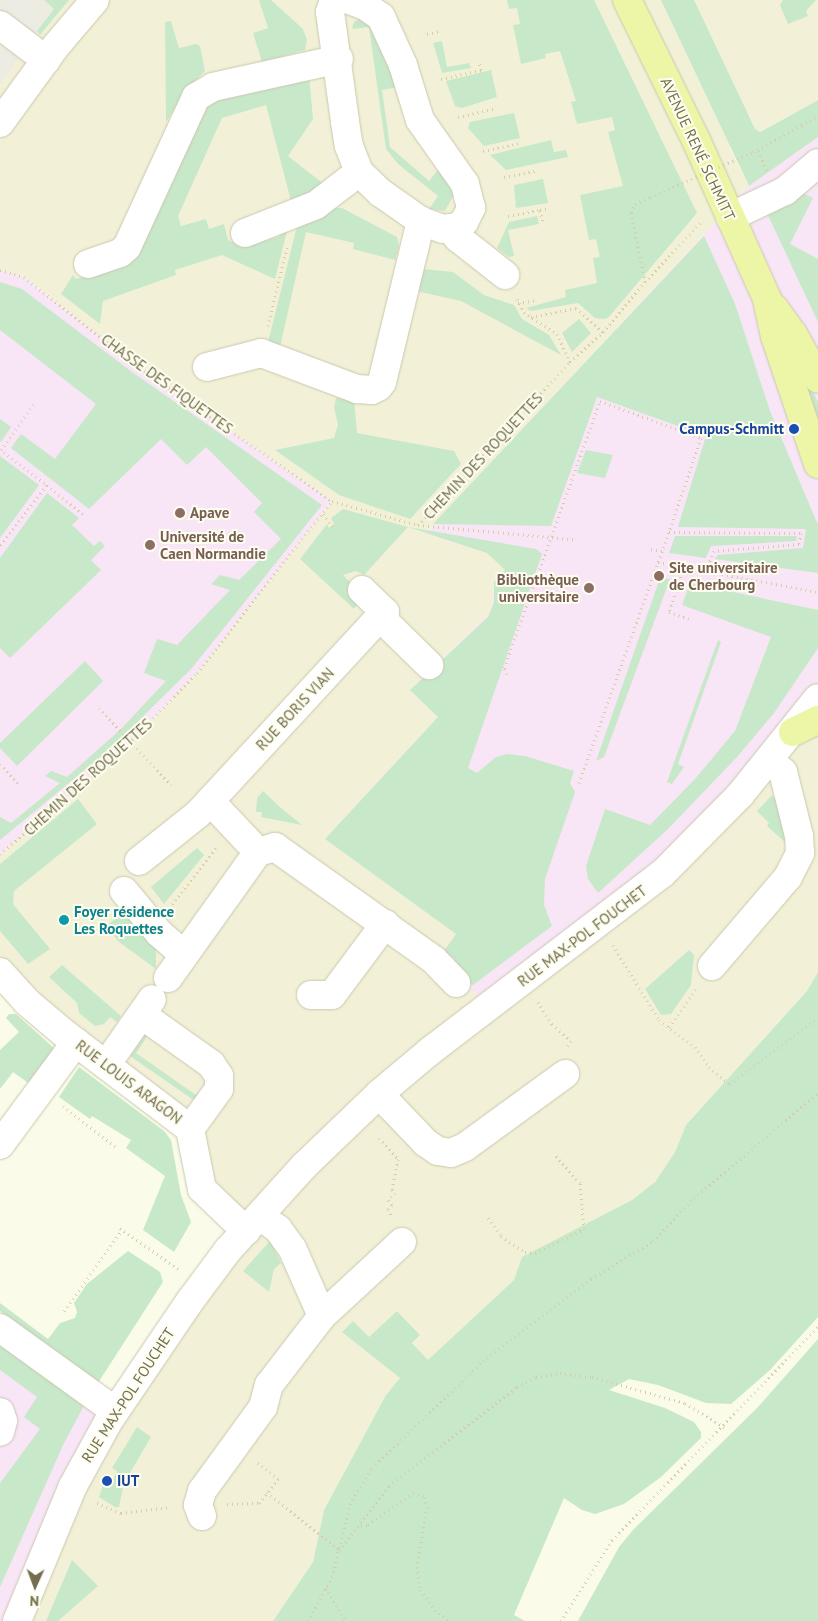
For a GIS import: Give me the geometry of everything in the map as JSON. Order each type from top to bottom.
[{"type":"main road","name":"AVENUE RENÉ SCHMITT","points":[[627,0],[718,216],[767,299],[793,334],[818,379]]},
{"type":"main road","name":"AVENUE RENÉ SCHMITT","points":[[767,299],[783,362],[818,464]]},
{"type":"main road","points":[[793,732],[818,720]]},
{"type":"street","points":[[0,123],[46,60],[95,0]]},
{"type":"street","points":[[334,0],[330,12],[339,59],[347,136],[360,172],[381,193],[421,221],[450,228],[464,222],[471,208],[465,184],[423,126],[403,66],[381,17],[365,6],[349,0]]},
{"type":"street","points":[[0,25],[46,60]]},
{"type":"street","points":[[88,264],[120,253],[127,247],[196,97],[213,87],[339,59]]},
{"type":"street","points":[[718,216],[785,192],[818,163]]},
{"type":"street","points":[[245,233],[295,216],[325,200],[360,172]]},
{"type":"street","points":[[207,367],[262,353],[357,389],[372,390],[378,387],[382,382],[421,221]]},
{"type":"street","points":[[450,228],[458,238],[506,275]]},
{"type":"street","points":[[362,590],[385,612],[380,617],[429,666]]},
{"type":"street","name":"RUE BORIS VIAN","points":[[139,861],[210,801],[380,617]]},
{"type":"street","name":"RUE MAX-POL FOUCHET","points":[[17,1621],[73,1486],[115,1410],[190,1300],[253,1223],[316,1154],[430,1050],[649,884],[740,796],[793,732],[818,698]]},
{"type":"street","points":[[712,966],[788,877],[800,853],[799,836],[783,772],[769,762]]},
{"type":"street","points":[[210,801],[258,852]]},
{"type":"street","points":[[106,1065],[258,852],[270,848],[283,850],[385,924],[434,960],[456,983]]},
{"type":"street","points":[[124,891],[154,927],[184,954]]},
{"type":"street","points":[[311,995],[332,995],[385,924]]},
{"type":"street","name":"RUE LOUIS ARAGON","points":[[0,972],[27,1002],[190,1129],[202,1189],[253,1223]]},
{"type":"street","points":[[154,997],[212,1064],[219,1076],[219,1089],[190,1129]]},
{"type":"street","points":[[0,1144],[76,1042]]},
{"type":"street","points":[[380,1094],[426,1143],[438,1151],[451,1153],[465,1147],[564,1063]]},
{"type":"street","points":[[253,1223],[278,1229],[292,1248],[322,1316]]},
{"type":"street","points":[[200,1511],[198,1498],[211,1476],[263,1407],[268,1385],[322,1316],[402,1242]]},
{"type":"street","points":[[0,1328],[115,1410]]},
{"type":"street","points":[[0,1412],[3,1421],[0,1432]]},
{"type":"path","points":[[427,34],[440,31]]},
{"type":"path","points":[[441,78],[481,70],[479,61]]},
{"type":"path","points":[[458,117],[493,109]]},
{"type":"path","points":[[645,282],[631,212],[635,204],[758,151],[818,116]]},
{"type":"path","points":[[483,151],[521,142]]},
{"type":"path","points":[[758,151],[767,172],[772,168]]},
{"type":"path","points":[[504,177],[536,171]]},
{"type":"path","points":[[508,216],[549,208]]},
{"type":"path","points":[[540,210],[543,223]]},
{"type":"path","points":[[262,353],[295,216]]},
{"type":"path","name":"CHEMIN DES ROQUETTES","points":[[0,854],[130,742],[198,673],[332,501],[418,525],[570,362],[603,332],[645,282],[718,216]]},
{"type":"path","name":"CHASSE DES FIQUETTES","points":[[0,270],[24,277],[136,365],[332,501]]},
{"type":"path","points":[[506,275],[513,283],[518,303],[531,317],[557,334],[570,362]]},
{"type":"path","points":[[518,303],[536,300]]},
{"type":"path","points":[[531,317],[576,308],[603,332]]},
{"type":"path","points":[[36,401],[1,449],[83,514]]},
{"type":"path","points":[[507,674],[504,668],[600,401],[701,438],[579,783]]},
{"type":"path","points":[[0,546],[47,485]]},
{"type":"path","points":[[323,514],[332,526]]},
{"type":"path","points":[[418,525],[573,539]]},
{"type":"path","points":[[669,532],[801,533],[799,544],[714,551],[706,571]]},
{"type":"path","points":[[651,549],[662,551]]},
{"type":"path","points":[[658,562],[818,592]]},
{"type":"path","points":[[684,567],[669,612],[689,619]]},
{"type":"path","points":[[98,708],[171,785]]},
{"type":"path","points":[[0,764],[18,783]]},
{"type":"path","points":[[154,927],[233,826]]},
{"type":"path","points":[[609,938],[660,1020],[695,1047],[709,1067],[730,1084],[818,1018]]},
{"type":"path","points":[[669,1027],[712,966]]},
{"type":"path","points":[[533,996],[552,1024],[571,1040],[564,1063]]},
{"type":"path","points":[[308,1621],[326,1588],[339,1550],[350,1504],[372,1468],[483,1361],[591,1278],[653,1242],[694,1198],[818,1093]]},
{"type":"path","points":[[59,1103],[115,1146]]},
{"type":"path","points":[[372,1130],[398,1159],[392,1190],[395,1193],[388,1200]]},
{"type":"path","points":[[488,1218],[501,1236],[525,1252],[535,1253],[584,1229],[580,1183],[554,1154]]},
{"type":"path","points":[[64,1311],[121,1229],[183,1272]]},
{"type":"path","points":[[561,1621],[612,1540],[647,1502],[724,1427],[818,1327]]},
{"type":"path","points":[[339,1550],[360,1526],[389,1486],[517,1387],[536,1377],[560,1373],[592,1377],[685,1403],[724,1427]]},
{"type":"path","points":[[200,1511],[259,1503],[278,1479],[255,1461]]},
{"type":"path","points":[[267,1492],[339,1550]]},
{"type":"path","points":[[360,1526],[368,1524],[413,1493],[425,1497],[427,1507],[417,1567],[419,1584],[424,1598],[450,1621]]},
{"type":"path","points":[[92,1500],[116,1512],[139,1508]]},
{"type":"path","points":[[326,1588],[346,1621]]},
{"type":"shaded area","points":[[0,0],[818,0],[818,100],[730,148],[749,186],[426,533],[487,553],[505,570],[494,582],[492,611],[410,690],[438,717],[325,839],[456,934],[457,975],[488,1007],[818,722],[818,972],[807,991],[686,1125],[675,1152],[655,1182],[632,1200],[523,1257],[514,1280],[428,1361],[412,1343],[420,1335],[397,1311],[400,1378],[386,1395],[324,1510],[313,1562],[273,1621],[17,1621],[73,1486],[246,1231],[227,1215],[197,1152],[0,972],[0,854],[118,754],[197,673],[332,501],[136,365],[26,278],[0,270]]},
{"type":"shaded area","points":[[0,0],[44,0],[54,9],[0,85]]},
{"type":"shaded area","points":[[44,0],[69,0],[40,35],[37,31],[54,9]]},
{"type":"shaded area","points":[[259,0],[271,0],[303,29],[307,40],[305,50],[262,62],[253,33],[268,28]]},
{"type":"shaded area","points":[[507,0],[594,0],[697,213],[608,318],[595,318],[578,303],[531,311],[526,308],[566,297],[565,290],[597,283],[593,258],[600,257],[596,239],[589,240],[580,195],[623,186],[608,132],[615,130],[612,117],[577,124],[571,102],[576,101],[560,51],[545,54],[546,58],[521,64],[513,25],[520,24],[517,8],[509,9]]},
{"type":"shaded area","points":[[661,0],[694,0],[755,129],[760,132],[818,100],[818,137],[749,186]]},
{"type":"shaded area","points":[[783,0],[816,0],[806,11],[808,16],[788,24],[780,5]]},
{"type":"shaded area","points":[[363,17],[368,19],[399,87],[382,90],[390,147],[429,181],[440,167],[456,191],[445,211],[429,209],[438,196],[398,164],[386,149],[369,27],[352,29],[354,22]]},
{"type":"shaded area","points":[[171,21],[179,48],[196,44],[200,46],[205,71],[188,88],[166,122],[165,22]]},
{"type":"shaded area","points":[[442,41],[447,67],[469,63],[471,68],[442,73],[433,43]]},
{"type":"shaded area","points":[[491,70],[497,97],[462,108],[455,106],[446,81]]},
{"type":"shaded area","points":[[309,75],[313,119],[288,156],[325,185],[316,194],[291,201],[266,105],[222,118],[178,216],[181,226],[206,219],[209,229],[224,224],[228,240],[246,247],[278,237],[288,227],[275,279],[222,255],[175,270],[176,275],[103,301],[100,324],[61,294],[73,275],[76,279],[118,266],[207,103]]},
{"type":"shaded area","points":[[514,113],[520,138],[484,146],[468,128],[470,122]]},
{"type":"shaded area","name":"Site universitaire de Cherbourg","points":[[818,137],[818,698],[740,795],[488,1007],[457,975],[455,959],[444,951],[456,934],[325,839],[438,717],[410,690],[492,611],[494,582],[505,570],[487,553],[426,534],[749,186]]},
{"type":"shaded area","points":[[551,140],[554,152],[566,150],[568,157],[506,170],[490,155]]},
{"type":"shaded area","points":[[543,179],[548,203],[516,208],[514,185]]},
{"type":"shaded area","points":[[803,193],[813,198],[790,244],[818,259],[818,322],[765,209]]},
{"type":"shaded area","points":[[332,208],[342,208],[397,237],[399,246],[395,260],[353,249],[354,243],[306,232],[280,347],[267,346],[298,222]]},
{"type":"shaded area","points":[[537,216],[539,224],[508,230],[514,256],[509,257],[497,248],[509,222]]},
{"type":"shaded area","points":[[704,236],[735,304],[770,411],[818,525],[818,573],[715,559],[718,555],[803,548],[806,529],[678,527],[706,436],[597,397],[551,526],[433,524]]},
{"type":"shaded area","points":[[424,269],[453,272],[484,295],[514,305],[522,319],[549,335],[561,355],[461,301],[416,291],[421,271]]},
{"type":"shaded area","name":"Université de Caen Normandie","points":[[0,270],[24,277],[136,365],[332,501],[197,673],[118,754],[0,854]]},
{"type":"shaded area","points":[[0,282],[22,289],[132,372],[322,505],[192,668],[111,748],[0,840],[0,817],[11,823],[60,783],[45,776],[51,771],[67,777],[120,730],[166,681],[144,673],[157,639],[177,645],[230,590],[211,584],[220,575],[239,580],[281,539],[254,512],[262,503],[206,447],[187,465],[161,439],[89,509],[11,448],[21,434],[55,459],[96,404],[0,330]]},
{"type":"shaded area","points":[[579,319],[591,333],[572,352],[562,333]]},
{"type":"shaded area","points":[[794,352],[818,402],[818,430]]},
{"type":"shaded area","points":[[336,398],[354,400],[357,433],[454,451],[461,464],[410,519],[339,495],[275,450],[334,438],[338,425],[334,407]]},
{"type":"shaded area","points":[[0,419],[11,427],[1,442],[0,441]]},
{"type":"shaded area","points":[[586,450],[613,455],[605,478],[577,473]]},
{"type":"shaded area","points":[[0,456],[39,485],[0,538]]},
{"type":"shaded area","points":[[47,493],[79,518],[72,525],[94,546],[100,541],[105,546],[91,560],[101,570],[10,658],[0,648],[0,558]]},
{"type":"shaded area","points":[[343,509],[408,527],[364,575],[356,571],[343,575],[351,583],[347,593],[358,603],[354,609],[300,559],[327,524],[329,528],[334,524],[331,518]]},
{"type":"shaded area","points":[[408,527],[536,549],[542,554],[468,768],[477,773],[496,757],[507,754],[525,756],[574,771],[570,783],[575,792],[545,879],[544,905],[552,926],[473,985],[467,983],[454,964],[455,959],[444,951],[456,934],[325,839],[438,717],[410,690],[488,617],[494,602],[494,582],[505,570],[487,553]]},
{"type":"shaded area","points":[[675,536],[797,536],[796,541],[711,546],[706,558],[669,553]]},
{"type":"shaded area","points":[[660,578],[670,579],[604,757],[596,761]]},
{"type":"shaded area","points":[[690,583],[818,610],[818,648],[774,713],[737,757],[668,829],[598,893],[588,879],[586,866],[605,809],[650,825],[695,779],[735,731],[771,637],[682,605]]},
{"type":"shaded area","points":[[718,640],[721,642],[678,764],[684,767],[672,784],[667,782]]},
{"type":"shaded area","points":[[85,661],[103,681],[17,766],[0,748],[0,743]]},
{"type":"shaded area","points":[[263,791],[302,825],[261,817],[262,812],[256,812],[257,798]]},
{"type":"shaded area","points":[[771,796],[776,798],[789,846],[767,826],[769,823],[757,811]]},
{"type":"shaded area","points":[[78,799],[97,824],[14,891],[13,904],[50,949],[28,964],[0,931],[0,864]]},
{"type":"shaded area","points":[[197,848],[204,855],[164,904],[151,887]]},
{"type":"shaded area","points":[[127,910],[156,943],[156,969],[119,942],[106,926]]},
{"type":"shaded area","points":[[689,950],[694,955],[691,985],[671,1014],[661,1015],[645,989]]},
{"type":"shaded area","points":[[62,965],[121,1016],[117,1022],[110,1017],[104,1024],[95,1026],[79,1013],[77,1003],[49,977]]},
{"type":"shaded area","points":[[818,972],[818,1317],[770,1370],[731,1404],[706,1403],[658,1385],[629,1379],[609,1390],[665,1408],[694,1422],[701,1432],[701,1438],[661,1477],[624,1504],[595,1514],[582,1510],[564,1498],[514,1615],[525,1621],[273,1621],[313,1562],[324,1510],[386,1395],[400,1378],[342,1332],[353,1321],[369,1337],[397,1311],[420,1335],[412,1343],[428,1360],[514,1280],[522,1257],[632,1200],[655,1182],[675,1152],[686,1125],[807,991]]},
{"type":"shaded area","points":[[9,1014],[16,1014],[55,1049],[31,1085],[13,1072],[0,1089],[0,1050],[19,1032],[6,1018]]},
{"type":"shaded area","points":[[145,1034],[147,1037],[136,1053],[196,1095],[210,1080],[195,1101],[130,1056]]},
{"type":"shaded area","points":[[79,1067],[164,1131],[171,1140],[181,1195],[191,1222],[174,1252],[143,1230],[165,1176],[126,1148],[131,1140],[92,1116],[90,1119],[59,1097]]},
{"type":"shaded area","points":[[270,1241],[281,1263],[274,1269],[269,1292],[243,1271]]},
{"type":"shaded area","points":[[128,1251],[160,1272],[163,1282],[96,1386],[0,1311],[0,1303],[48,1339],[60,1323],[75,1318],[77,1312],[74,1303],[87,1284]]},
{"type":"shaded area","points":[[818,1339],[818,1621],[578,1621],[619,1547],[633,1530],[758,1407]]},
{"type":"shaded area","points":[[0,1342],[108,1422],[17,1621],[0,1621]]},
{"type":"shaded area","points":[[0,1342],[85,1404],[64,1443],[0,1587],[0,1483],[40,1429],[24,1417],[37,1397],[0,1370]]},
{"type":"shaded area","points":[[137,1427],[151,1437],[124,1483],[119,1507],[115,1507],[99,1497],[103,1485],[109,1488],[117,1471],[112,1468]]},
{"type":"shaded area","points":[[72,1560],[98,1586],[58,1621],[46,1621]]},
{"type":"place","name":"Campus-Schmitt","points":[[794,429]]},
{"type":"place","name":"Apave","points":[[180,513]]},
{"type":"place","name":"Université de Caen Normandie","points":[[150,545]]},
{"type":"place","name":"Site universitaire de Cherbourg","points":[[659,576]]},
{"type":"place","name":"Bibliothèque universitaire","points":[[589,588]]},
{"type":"place","name":"Foyer résidence Les Roquettes","points":[[64,920]]},
{"type":"place","name":"IUT","points":[[107,1481]]}]
